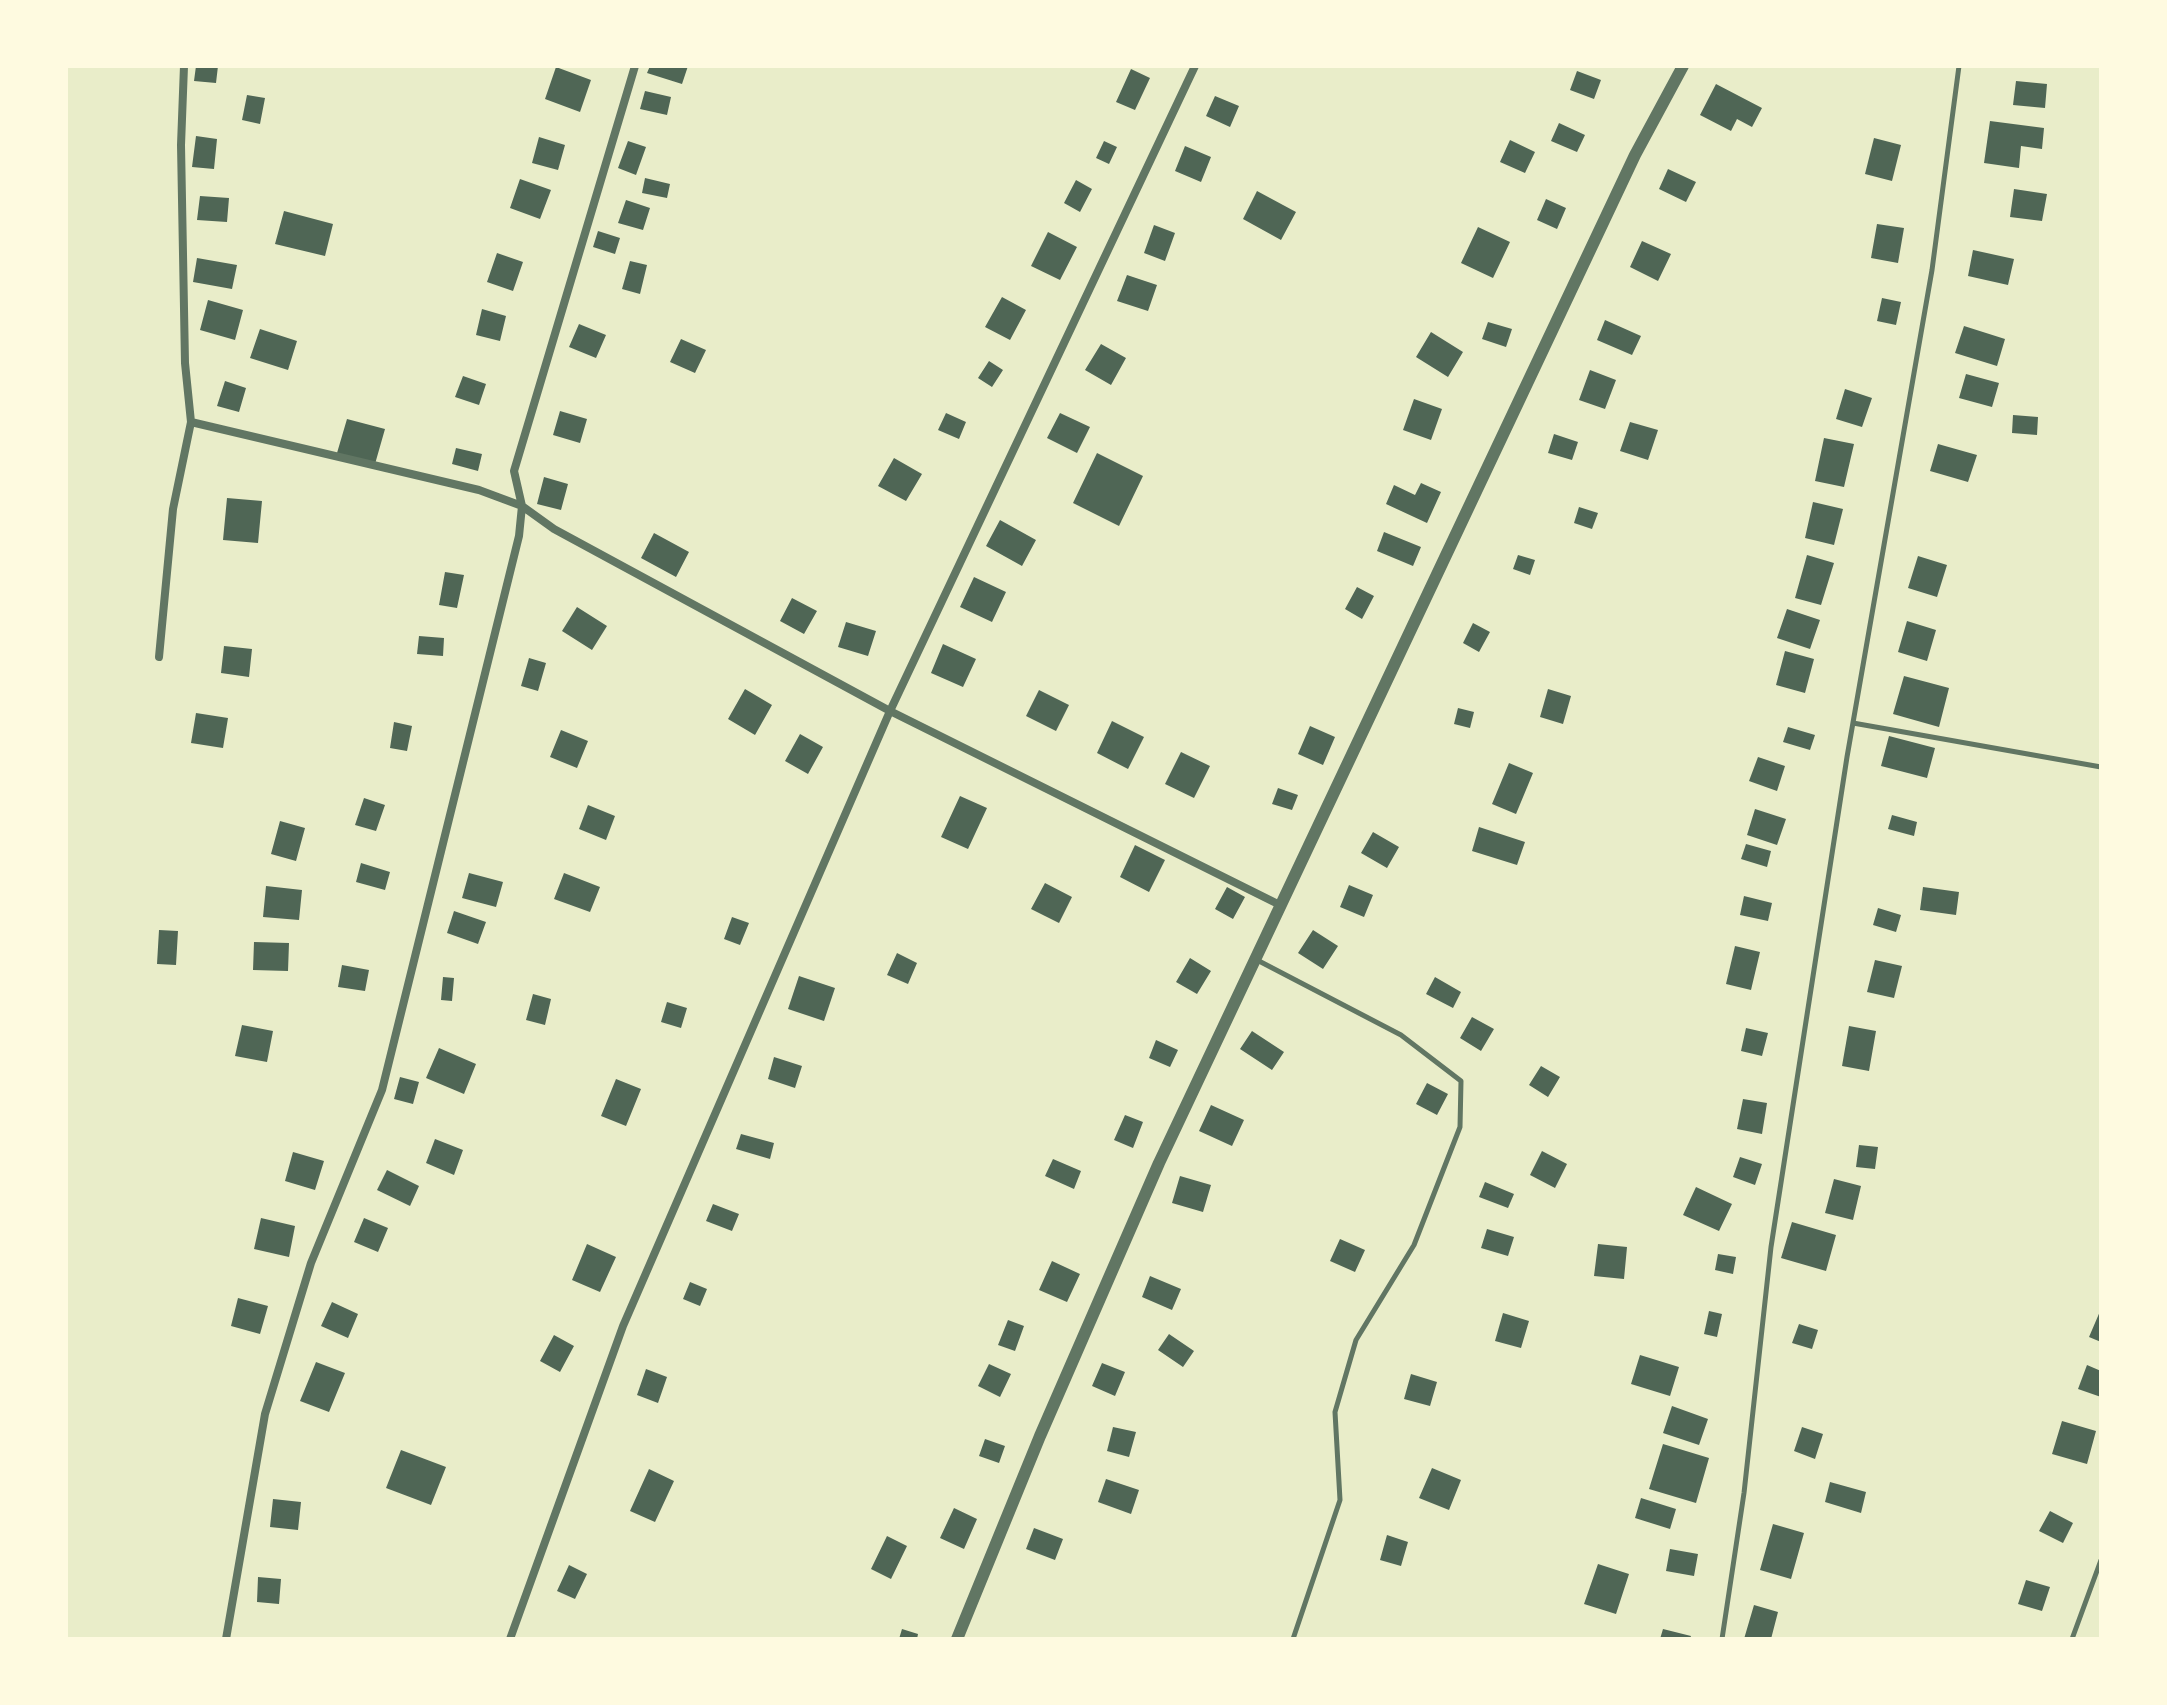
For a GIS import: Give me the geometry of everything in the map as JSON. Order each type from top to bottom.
[{"type":"street","points":[[159,657],[173,509],[191,422],[185,363],[181,160],[184,66]]},
{"type":"street","points":[[226,1639],[265,1414],[311,1263],[382,1090],[519,536],[522,506],[514,471],[635,66]]},
{"type":"street","points":[[510,1639],[623,1326],[890,711],[1195,66]]},
{"type":"street","points":[[957,1639],[1052,1407],[1159,1163],[1635,155],[1683,66]]},
{"type":"street","points":[[191,422],[479,490],[522,506],[554,529],[890,711],[1282,906]]},
{"type":"lane","points":[[1722,1639],[1744,1493],[1771,1247],[1853,723],[1932,270],[1959,66]]},
{"type":"lane","points":[[1853,723],[2101,767]]},
{"type":"lane","points":[[1255,959],[1401,1035],[1461,1081],[1460,1127],[1414,1245],[1356,1340],[1335,1412],[1340,1500],[1293,1639]]},
{"type":"lane","points":[[2072,1639],[2101,1560]]},
{"type":"building","points":[[196,66],[218,66],[216,83],[194,81]]},
{"type":"building","points":[[650,66],[688,66],[682,84],[647,73]]},
{"type":"building","points":[[556,67],[591,80],[580,112],[545,99]]},
{"type":"building","points":[[1131,69],[1150,78],[1135,110],[1116,102]]},
{"type":"building","points":[[1577,71],[1601,80],[1594,99],[1570,90]]},
{"type":"building","points":[[2016,81],[2047,84],[2045,108],[2013,105]]},
{"type":"building","points":[[1716,84],[1762,108],[1752,127],[1737,119],[1731,131],[1700,115]]},
{"type":"building","points":[[645,91],[671,97],[667,115],[640,109]]},
{"type":"building","points":[[247,95],[265,98],[260,124],[242,120]]},
{"type":"building","points":[[1215,96],[1239,106],[1230,127],[1206,116]]},
{"type":"building","points":[[1990,121],[2044,128],[2042,149],[2021,146],[2019,168],[1984,163]]},
{"type":"building","points":[[1559,123],[1585,135],[1577,152],[1551,141]]},
{"type":"building","points":[[196,136],[217,139],[214,169],[192,167]]},
{"type":"building","points":[[539,137],[565,145],[558,170],[532,163]]},
{"type":"building","points":[[1874,138],[1901,145],[1892,181],[1865,174]]},
{"type":"building","points":[[1510,140],[1535,152],[1525,173],[1500,162]]},
{"type":"building","points":[[628,141],[646,147],[636,175],[618,168]]},
{"type":"building","points":[[1104,141],[1117,147],[1109,164],[1096,158]]},
{"type":"building","points":[[1185,146],[1211,157],[1201,182],[1175,171]]},
{"type":"building","points":[[1668,169],[1696,182],[1686,202],[1659,189]]},
{"type":"building","points":[[645,178],[670,184],[667,198],[642,193]]},
{"type":"building","points":[[520,179],[551,190],[540,219],[510,208]]},
{"type":"building","points":[[1076,180],[1092,189],[1080,212],[1064,203]]},
{"type":"building","points":[[2014,189],[2047,194],[2042,221],[2010,217]]},
{"type":"building","points":[[1257,191],[1296,212],[1281,240],[1243,219]]},
{"type":"building","points":[[200,196],[229,198],[227,222],[197,220]]},
{"type":"building","points":[[1546,199],[1566,208],[1557,229],[1537,220]]},
{"type":"building","points":[[626,200],[650,208],[643,230],[618,223]]},
{"type":"building","points":[[284,211],[333,224],[325,256],[275,244]]},
{"type":"building","points":[[1877,224],[1904,228],[1898,263],[1871,258]]},
{"type":"building","points":[[1154,225],[1175,233],[1165,261],[1144,253]]},
{"type":"building","points":[[1478,227],[1510,242],[1493,278],[1461,263]]},
{"type":"building","points":[[598,231],[620,238],[615,254],[593,247]]},
{"type":"building","points":[[1048,232],[1077,247],[1060,280],[1031,266]]},
{"type":"building","points":[[1642,241],[1671,254],[1658,281],[1630,267]]},
{"type":"building","points":[[1973,250],[2014,259],[2008,285],[1968,276]]},
{"type":"building","points":[[497,253],[523,262],[513,291],[487,282]]},
{"type":"building","points":[[197,258],[237,265],[232,289],[193,282]]},
{"type":"building","points":[[630,261],[647,265],[640,294],[622,289]]},
{"type":"building","points":[[1127,275],[1157,285],[1148,311],[1117,301]]},
{"type":"building","points":[[1002,297],[1026,310],[1010,340],[985,327]]},
{"type":"building","points":[[1882,298],[1901,302],[1896,325],[1877,321]]},
{"type":"building","points":[[208,300],[243,310],[235,340],[200,330]]},
{"type":"building","points":[[482,309],[506,316],[500,341],[476,335]]},
{"type":"building","points":[[1605,320],[1641,336],[1632,355],[1597,340]]},
{"type":"building","points":[[1488,322],[1512,329],[1506,347],[1482,339]]},
{"type":"building","points":[[579,324],[606,335],[596,358],[569,347]]},
{"type":"building","points":[[1964,326],[2005,339],[1997,366],[1955,353]]},
{"type":"building","points":[[260,329],[297,341],[288,370],[250,358]]},
{"type":"building","points":[[1431,332],[1463,352],[1448,377],[1416,357]]},
{"type":"building","points":[[681,339],[706,350],[695,373],[670,362]]},
{"type":"building","points":[[1101,344],[1126,358],[1111,385],[1085,370]]},
{"type":"building","points":[[989,361],[1003,370],[992,387],[978,378]]},
{"type":"building","points":[[1590,370],[1616,380],[1605,409],[1579,400]]},
{"type":"building","points":[[1966,374],[1999,383],[1992,407],[1959,398]]},
{"type":"building","points":[[463,376],[486,384],[479,405],[455,397]]},
{"type":"building","points":[[225,381],[246,388],[239,412],[217,406]]},
{"type":"building","points":[[1845,389],[1872,398],[1862,427],[1836,419]]},
{"type":"building","points":[[1414,399],[1442,409],[1431,440],[1403,430]]},
{"type":"building","points":[[560,411],[587,419],[580,443],[553,435]]},
{"type":"building","points":[[946,413],[966,422],[959,439],[938,430]]},
{"type":"building","points":[[1060,413],[1090,427],[1077,453],[1047,438]]},
{"type":"building","points":[[2013,415],[2038,417],[2037,435],[2012,433]]},
{"type":"building","points":[[347,419],[385,429],[375,464],[337,453]]},
{"type":"building","points":[[1630,422],[1658,430],[1648,460],[1620,451]]},
{"type":"building","points":[[1554,434],[1578,442],[1572,460],[1548,453]]},
{"type":"building","points":[[1824,438],[1854,444],[1844,487],[1815,481]]},
{"type":"building","points":[[1938,444],[1977,455],[1968,482],[1930,471]]},
{"type":"building","points":[[456,448],[482,454],[478,471],[452,464]]},
{"type":"building","points":[[1097,453],[1143,476],[1119,526],[1073,503]]},
{"type":"building","points":[[894,458],[922,474],[906,501],[878,486]]},
{"type":"building","points":[[544,477],[568,484],[561,510],[537,504]]},
{"type":"building","points":[[1421,483],[1441,492],[1427,523],[1386,504],[1394,485],[1415,495]]},
{"type":"building","points":[[227,498],[262,501],[258,543],[223,540]]},
{"type":"building","points":[[1813,502],[1843,509],[1834,545],[1805,538]]},
{"type":"building","points":[[1579,507],[1598,513],[1592,529],[1574,523]]},
{"type":"building","points":[[1000,520],[1036,540],[1022,566],[986,546]]},
{"type":"building","points":[[1384,532],[1421,547],[1413,566],[1377,551]]},
{"type":"building","points":[[654,533],[689,552],[676,577],[641,558]]},
{"type":"building","points":[[1518,555],[1535,560],[1530,575],[1513,569]]},
{"type":"building","points":[[1807,555],[1834,563],[1821,605],[1795,598]]},
{"type":"building","points":[[1918,556],[1947,565],[1937,597],[1908,588]]},
{"type":"building","points":[[445,572],[464,575],[457,608],[439,605]]},
{"type":"building","points":[[974,577],[1006,592],[992,622],[960,607]]},
{"type":"building","points":[[1357,587],[1374,596],[1362,619],[1345,609]]},
{"type":"building","points":[[792,598],[817,611],[804,634],[780,621]]},
{"type":"building","points":[[577,607],[607,626],[592,650],[562,631]]},
{"type":"building","points":[[1787,609],[1820,620],[1810,649],[1777,638]]},
{"type":"building","points":[[1907,621],[1936,630],[1927,661],[1898,652]]},
{"type":"building","points":[[846,622],[876,631],[868,656],[838,647]]},
{"type":"building","points":[[1473,623],[1490,632],[1479,652],[1463,643]]},
{"type":"building","points":[[419,636],[444,638],[443,656],[417,654]]},
{"type":"building","points":[[943,644],[976,659],[963,687],[931,673]]},
{"type":"building","points":[[224,646],[252,649],[249,677],[221,673]]},
{"type":"building","points":[[1785,651],[1814,659],[1805,693],[1776,685]]},
{"type":"building","points":[[529,658],[546,663],[538,691],[521,686]]},
{"type":"building","points":[[1904,676],[1949,688],[1939,727],[1893,714]]},
{"type":"building","points":[[745,689],[772,705],[755,735],[728,719]]},
{"type":"building","points":[[1548,689],[1571,696],[1563,724],[1540,717]]},
{"type":"building","points":[[1039,690],[1069,705],[1056,731],[1026,716]]},
{"type":"building","points":[[1458,708],[1474,712],[1470,728],[1454,724]]},
{"type":"building","points":[[196,713],[228,718],[223,748],[191,743]]},
{"type":"building","points":[[1112,721],[1144,737],[1128,769],[1097,753]]},
{"type":"building","points":[[394,722],[412,726],[407,751],[390,748]]},
{"type":"building","points":[[1310,726],[1335,737],[1323,765],[1298,754]]},
{"type":"building","points":[[1788,727],[1815,735],[1810,750],[1783,742]]},
{"type":"building","points":[[561,730],[588,741],[577,768],[550,757]]},
{"type":"building","points":[[800,734],[823,747],[808,774],[785,761]]},
{"type":"building","points":[[1889,736],[1935,748],[1927,778],[1881,766]]},
{"type":"building","points":[[1181,752],[1210,766],[1194,798],[1165,784]]},
{"type":"building","points":[[1758,757],[1785,766],[1777,791],[1749,781]]},
{"type":"building","points":[[1509,763],[1533,773],[1516,814],[1492,804]]},
{"type":"building","points":[[1278,788],[1298,795],[1292,810],[1272,804]]},
{"type":"building","points":[[960,796],[987,808],[968,849],[941,837]]},
{"type":"building","points":[[364,798],[385,805],[376,831],[355,825]]},
{"type":"building","points":[[588,805],[615,816],[606,840],[579,829]]},
{"type":"building","points":[[1755,809],[1786,819],[1777,845],[1747,835]]},
{"type":"building","points":[[1892,815],[1917,822],[1914,836],[1888,829]]},
{"type":"building","points":[[280,821],[305,828],[296,861],[271,854]]},
{"type":"building","points":[[1479,827],[1525,842],[1517,865],[1472,851]]},
{"type":"building","points":[[1373,832],[1399,847],[1387,868],[1361,853]]},
{"type":"building","points":[[1746,844],[1771,851],[1767,867],[1741,859]]},
{"type":"building","points":[[1135,845],[1165,860],[1149,892],[1120,877]]},
{"type":"building","points":[[361,863],[390,872],[385,890],[356,882]]},
{"type":"building","points":[[469,873],[503,882],[496,907],[462,898]]},
{"type":"building","points":[[564,873],[600,887],[590,912],[554,899]]},
{"type":"building","points":[[1045,883],[1072,897],[1059,923],[1031,909]]},
{"type":"building","points":[[1349,885],[1373,895],[1364,917],[1340,907]]},
{"type":"building","points":[[266,886],[302,890],[299,920],[263,917]]},
{"type":"building","points":[[1227,887],[1245,897],[1233,919],[1215,909]]},
{"type":"building","points":[[1923,887],[1959,892],[1956,915],[1920,910]]},
{"type":"building","points":[[1744,896],[1772,903],[1768,921],[1740,915]]},
{"type":"building","points":[[1878,908],[1901,915],[1896,932],[1873,925]]},
{"type":"building","points":[[454,911],[486,922],[478,944],[447,933]]},
{"type":"building","points":[[732,917],[749,923],[740,945],[724,939]]},
{"type":"building","points":[[159,930],[178,931],[176,965],[157,964]]},
{"type":"building","points":[[1313,930],[1338,946],[1323,969],[1298,953]]},
{"type":"building","points":[[254,942],[289,943],[288,971],[253,970]]},
{"type":"building","points":[[1735,946],[1760,952],[1751,990],[1726,984]]},
{"type":"building","points":[[897,953],[917,963],[908,984],[887,975]]},
{"type":"building","points":[[1190,958],[1211,971],[1197,994],[1176,982]]},
{"type":"building","points":[[1875,960],[1902,966],[1894,998],[1867,992]]},
{"type":"building","points":[[342,965],[369,970],[365,991],[338,987]]},
{"type":"building","points":[[799,976],[835,988],[824,1021],[788,1009]]},
{"type":"building","points":[[443,977],[454,978],[452,1001],[441,1000]]},
{"type":"building","points":[[1435,977],[1461,992],[1453,1008],[1426,994]]},
{"type":"building","points":[[533,994],[551,999],[545,1025],[526,1020]]},
{"type":"building","points":[[667,1002],[687,1008],[681,1028],[661,1022]]},
{"type":"building","points":[[1472,1017],[1494,1029],[1481,1051],[1460,1038]]},
{"type":"building","points":[[242,1025],[273,1031],[267,1062],[235,1056]]},
{"type":"building","points":[[1849,1026],[1876,1031],[1869,1071],[1842,1066]]},
{"type":"building","points":[[1746,1028],[1768,1033],[1762,1056],[1741,1051]]},
{"type":"building","points":[[1252,1031],[1284,1052],[1272,1070],[1240,1049]]},
{"type":"building","points":[[1156,1040],[1178,1050],[1170,1067],[1149,1058]]},
{"type":"building","points":[[439,1048],[476,1064],[464,1094],[426,1078]]},
{"type":"building","points":[[774,1057],[802,1066],[795,1088],[768,1079]]},
{"type":"building","points":[[1541,1066],[1560,1077],[1548,1097],[1529,1085]]},
{"type":"building","points":[[400,1077],[419,1082],[413,1104],[394,1099]]},
{"type":"building","points":[[616,1079],[641,1089],[626,1126],[601,1116]]},
{"type":"building","points":[[1427,1083],[1448,1094],[1437,1115],[1416,1104]]},
{"type":"building","points":[[1743,1099],[1767,1103],[1762,1134],[1737,1129]]},
{"type":"building","points":[[1211,1105],[1244,1120],[1232,1146],[1199,1131]]},
{"type":"building","points":[[1125,1115],[1143,1122],[1133,1148],[1114,1140]]},
{"type":"building","points":[[741,1134],[774,1143],[770,1159],[736,1149]]},
{"type":"building","points":[[435,1139],[463,1150],[454,1175],[426,1163]]},
{"type":"building","points":[[1859,1145],[1878,1147],[1875,1169],[1856,1167]]},
{"type":"building","points":[[1542,1151],[1567,1164],[1555,1188],[1530,1175]]},
{"type":"building","points":[[293,1152],[324,1161],[315,1190],[285,1181]]},
{"type":"building","points":[[1740,1157],[1762,1164],[1755,1185],[1733,1177]]},
{"type":"building","points":[[1053,1159],[1081,1171],[1074,1189],[1045,1176]]},
{"type":"building","points":[[387,1170],[419,1186],[410,1206],[377,1190]]},
{"type":"building","points":[[1180,1176],[1211,1185],[1203,1212],[1172,1203]]},
{"type":"building","points":[[1834,1179],[1861,1186],[1853,1220],[1825,1213]]},
{"type":"building","points":[[1485,1182],[1514,1194],[1508,1208],[1479,1197]]},
{"type":"building","points":[[1696,1187],[1732,1204],[1719,1231],[1683,1215]]},
{"type":"building","points":[[713,1204],[739,1214],[732,1231],[706,1221]]},
{"type":"building","points":[[261,1218],[295,1226],[289,1257],[254,1249]]},
{"type":"building","points":[[364,1218],[388,1228],[378,1252],[354,1242]]},
{"type":"building","points":[[1792,1222],[1836,1235],[1826,1271],[1781,1258]]},
{"type":"building","points":[[1487,1229],[1514,1237],[1508,1256],[1481,1248]]},
{"type":"building","points":[[1340,1239],[1365,1250],[1355,1272],[1330,1261]]},
{"type":"building","points":[[587,1244],[616,1257],[600,1292],[572,1280]]},
{"type":"building","points":[[1598,1244],[1627,1247],[1624,1279],[1594,1276]]},
{"type":"building","points":[[1718,1254],[1736,1257],[1733,1274],[1715,1270]]},
{"type":"building","points":[[1052,1261],[1080,1274],[1067,1302],[1039,1290]]},
{"type":"building","points":[[1150,1276],[1181,1289],[1172,1310],[1142,1297]]},
{"type":"building","points":[[690,1282],[707,1289],[700,1306],[683,1299]]},
{"type":"building","points":[[238,1298],[268,1306],[260,1334],[231,1326]]},
{"type":"building","points":[[332,1302],[358,1314],[348,1338],[321,1326]]},
{"type":"building","points":[[2101,1309],[2101,1342],[2089,1337]]},
{"type":"building","points":[[1709,1311],[1722,1314],[1717,1337],[1704,1334]]},
{"type":"building","points":[[1503,1313],[1529,1321],[1521,1348],[1495,1341]]},
{"type":"building","points":[[1008,1320],[1024,1326],[1015,1351],[998,1345]]},
{"type":"building","points":[[1799,1324],[1818,1330],[1812,1349],[1792,1343]]},
{"type":"building","points":[[1169,1334],[1194,1351],[1183,1367],[1158,1350]]},
{"type":"building","points":[[554,1335],[574,1346],[560,1372],[540,1361]]},
{"type":"building","points":[[1640,1355],[1679,1367],[1670,1396],[1631,1384]]},
{"type":"building","points":[[316,1362],[345,1373],[329,1412],[300,1401]]},
{"type":"building","points":[[1102,1363],[1125,1372],[1115,1396],[1092,1386]]},
{"type":"building","points":[[989,1364],[1011,1374],[1000,1397],[978,1386]]},
{"type":"building","points":[[2087,1365],[2101,1371],[2101,1397],[2078,1389]]},
{"type":"building","points":[[646,1369],[667,1377],[658,1403],[637,1395]]},
{"type":"building","points":[[1411,1374],[1437,1382],[1430,1406],[1404,1399]]},
{"type":"building","points":[[1672,1406],[1708,1419],[1699,1445],[1663,1433]]},
{"type":"building","points":[[2062,1421],[2096,1431],[2087,1464],[2052,1454]]},
{"type":"building","points":[[1113,1427],[1136,1432],[1129,1457],[1107,1451]]},
{"type":"building","points":[[1802,1427],[1823,1434],[1815,1459],[1794,1451]]},
{"type":"building","points":[[985,1439],[1005,1446],[999,1463],[979,1456]]},
{"type":"building","points":[[1663,1444],[1709,1458],[1696,1503],[1649,1489]]},
{"type":"building","points":[[401,1450],[446,1467],[431,1505],[386,1488]]},
{"type":"building","points":[[1432,1468],[1461,1480],[1449,1510],[1419,1498]]},
{"type":"building","points":[[649,1469],[674,1481],[655,1522],[630,1511]]},
{"type":"building","points":[[1106,1479],[1139,1490],[1131,1514],[1098,1502]]},
{"type":"building","points":[[1830,1482],[1866,1492],[1861,1513],[1825,1502]]},
{"type":"building","points":[[1641,1498],[1676,1509],[1670,1529],[1635,1518]]},
{"type":"building","points":[[273,1499],[301,1502],[298,1530],[270,1527]]},
{"type":"building","points":[[954,1508],[977,1519],[964,1549],[940,1538]]},
{"type":"building","points":[[2050,1511],[2073,1523],[2063,1543],[2039,1531]]},
{"type":"building","points":[[1773,1524],[1804,1533],[1791,1579],[1760,1570]]},
{"type":"building","points":[[1034,1528],[1063,1539],[1055,1560],[1026,1549]]},
{"type":"building","points":[[1387,1535],[1408,1542],[1401,1566],[1380,1560]]},
{"type":"building","points":[[887,1536],[907,1546],[891,1579],[871,1569]]},
{"type":"building","points":[[1670,1549],[1698,1554],[1694,1576],[1666,1571]]},
{"type":"building","points":[[1598,1564],[1629,1574],[1616,1614],[1584,1604]]},
{"type":"building","points":[[569,1565],[587,1574],[575,1599],[557,1591]]},
{"type":"building","points":[[258,1577],[281,1579],[279,1604],[257,1602]]},
{"type":"building","points":[[2026,1580],[2050,1587],[2042,1611],[2018,1604]]},
{"type":"building","points":[[1754,1605],[1778,1612],[1771,1639],[1744,1639]]},
{"type":"building","points":[[902,1629],[918,1634],[917,1639],[899,1639]]},
{"type":"building","points":[[1663,1629],[1691,1636],[1690,1639],[1660,1639]]}]
